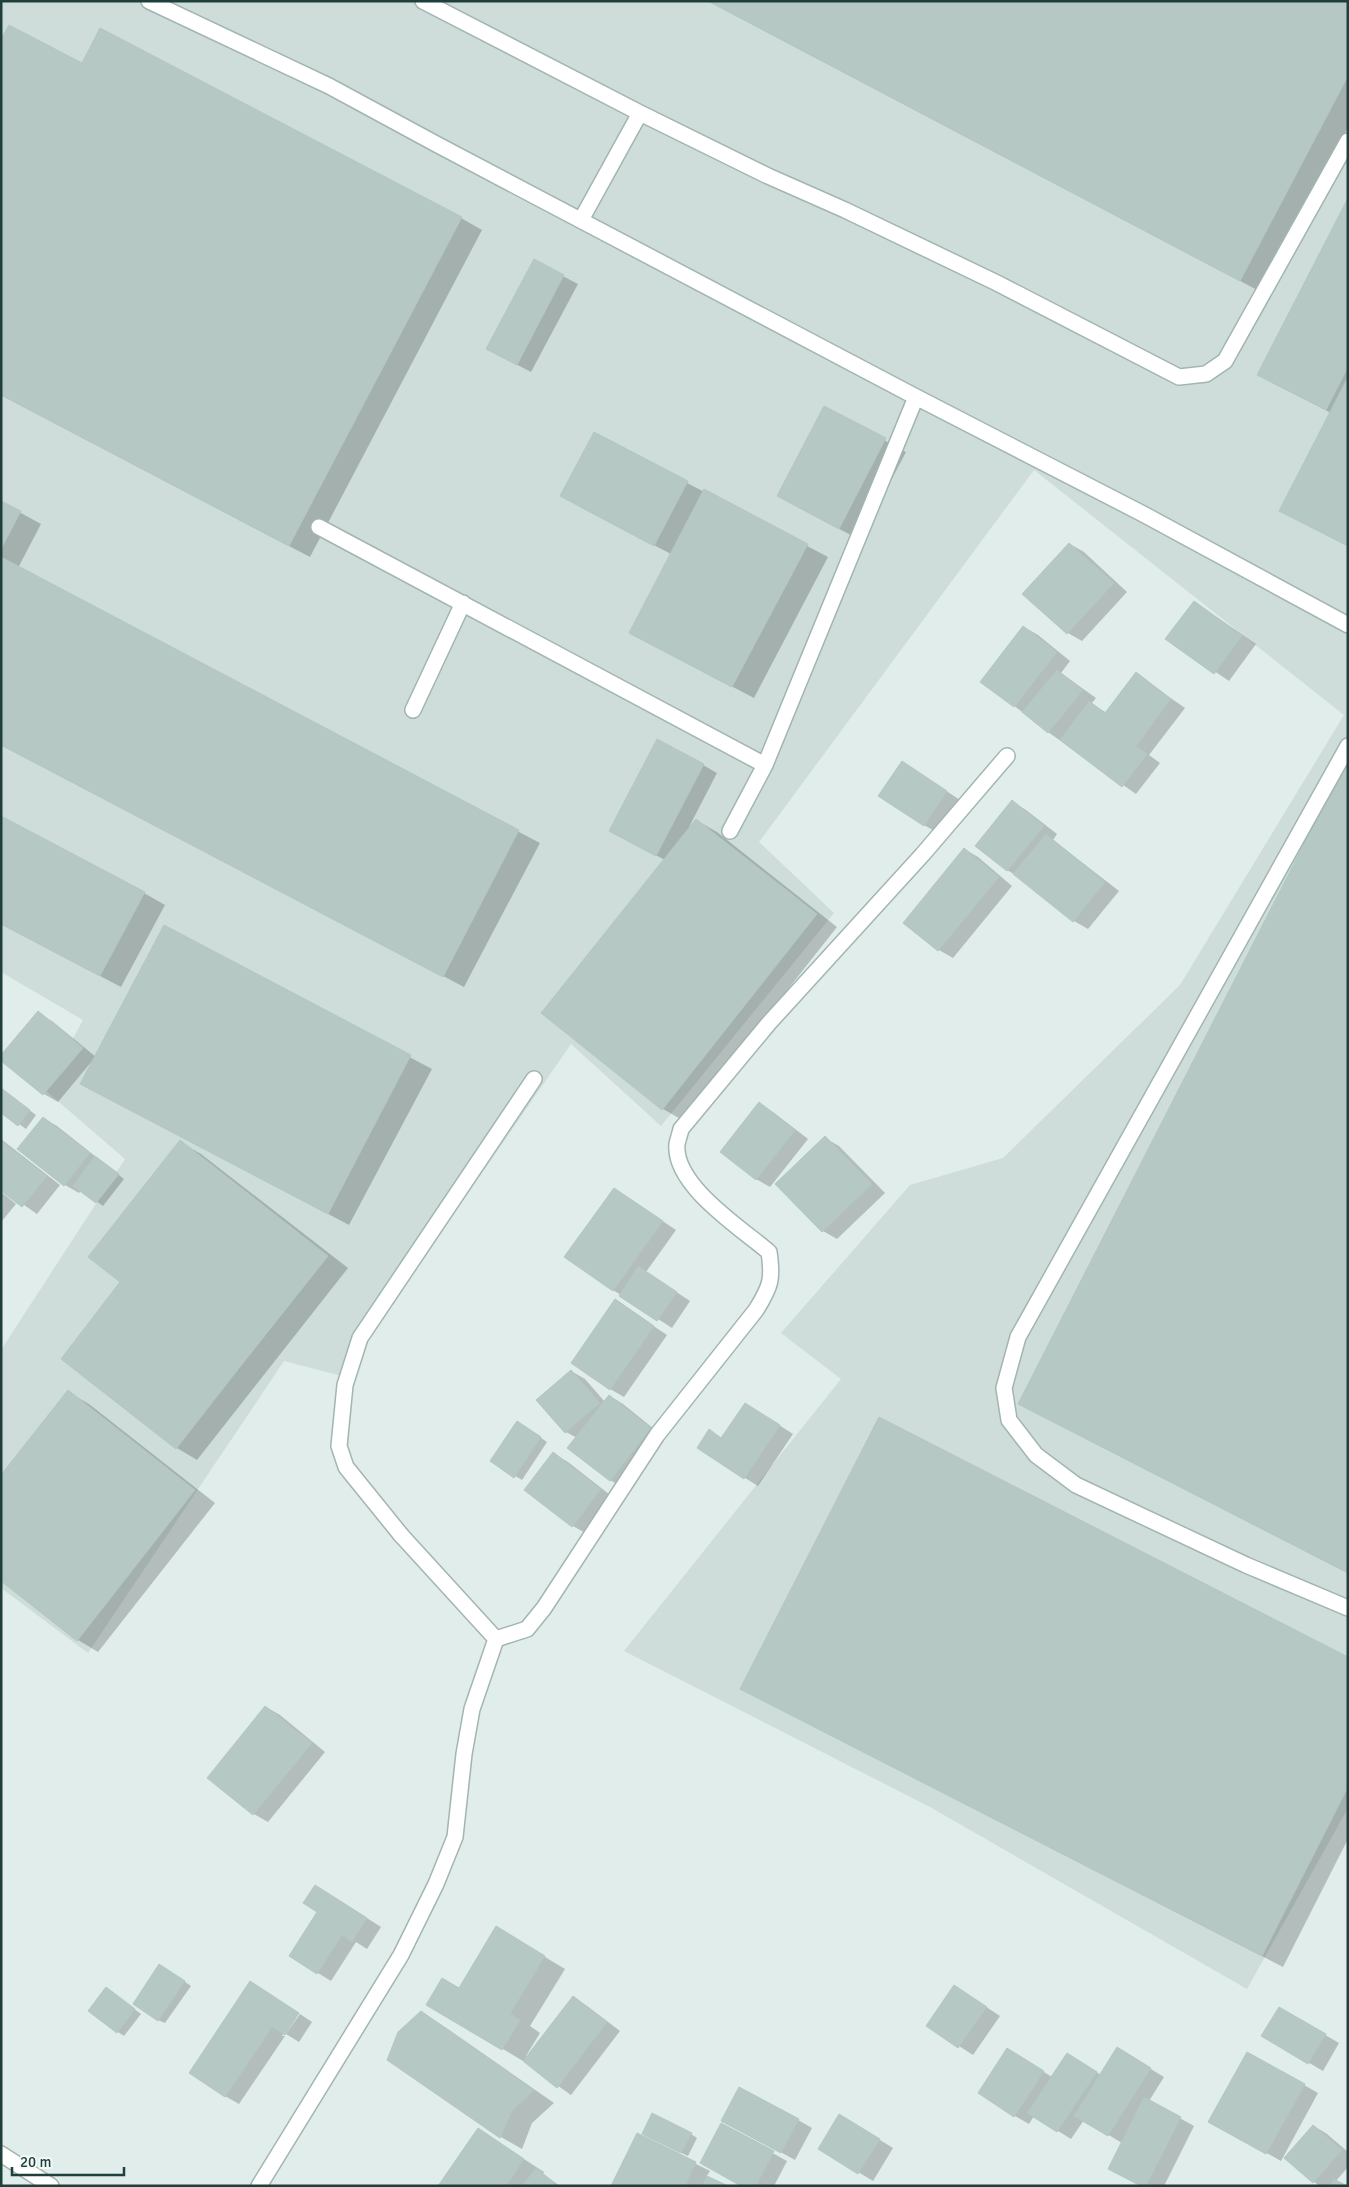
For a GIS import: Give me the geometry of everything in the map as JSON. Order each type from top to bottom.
[{"type":"street","points":[[149,1],[330,86],[916,397],[1145,515],[1348,625]]},
{"type":"street","points":[[423,1],[640,113],[768,176],[997,283],[1179,377],[1206,374],[1225,361],[1348,142]]},
{"type":"street","points":[[581,220],[640,113]]},
{"type":"street","points":[[730,831],[765,765],[916,397]]},
{"type":"street","points":[[320,527],[765,765]]},
{"type":"street","points":[[413,710],[463,603]]},
{"type":"street","points":[[1348,746],[1018,1337],[1004,1388],[1009,1420],[1036,1455],[1076,1485],[1246,1566],[1348,1608]]},
{"type":"street","points":[[496,1639],[527,1629],[544,1608],[657,1434],[756,1310],[767,1293],[773,1274],[769,1252],[704,1197],[686,1176],[679,1160],[677,1144],[681,1129],[769,1023],[923,854],[1007,756]]},
{"type":"street","points":[[496,1639],[401,1536],[346,1467],[339,1446],[345,1385],[360,1338],[534,1079]]},
{"type":"street","points":[[259,2186],[401,1955],[436,1884],[455,1837],[464,1754],[472,1708],[496,1639]]},
{"type":"street","points":[[1,2154],[51,2186]]},
{"type":"shaded area","points":[[1,1],[1348,1],[1348,1808],[1247,1989],[930,1807],[624,1651],[841,1379],[781,1333],[910,1185],[1003,1158],[1180,985],[1344,715],[1034,470],[759,842],[834,913],[661,1126],[571,1044],[342,1376],[284,1361],[88,1653],[1,1588],[1,1350],[125,1159],[45,1090],[83,1020],[1,972]]},
{"type":"building","points":[[708,1],[1348,1],[1348,76],[1240,281]]},
{"type":"building","points":[[9,25],[82,63],[100,28],[462,217],[289,546],[1,395],[1,39]]},
{"type":"building","points":[[1348,198],[1348,367],[1326,410],[1257,375]]},
{"type":"building","points":[[534,259],[564,275],[517,365],[486,349]]},
{"type":"building","points":[[1348,377],[1348,546],[1279,511]]},
{"type":"building","points":[[824,406],[886,438],[839,529],[777,496]]},
{"type":"building","points":[[594,432],[688,481],[654,546],[560,496]]},
{"type":"building","points":[[704,489],[808,544],[732,687],[629,633]]},
{"type":"building","points":[[1,501],[21,511],[1,549]]},
{"type":"building","points":[[1069,543],[1114,583],[1067,634],[1022,594]]},
{"type":"building","points":[[1,557],[519,830],[443,977],[1,745]]},
{"type":"building","points":[[1194,601],[1242,636],[1214,674],[1165,639]]},
{"type":"building","points":[[1023,626],[1057,652],[1014,707],[980,682]]},
{"type":"building","points":[[1057,670],[1083,690],[1048,733],[1022,712]]},
{"type":"building","points":[[1136,672],[1171,699],[1136,746],[1147,754],[1122,787],[1060,740],[1089,701],[1105,713]]},
{"type":"building","points":[[657,739],[704,764],[656,856],[609,831]]},
{"type":"building","points":[[1348,758],[1348,1573],[1018,1404]]},
{"type":"building","points":[[902,761],[947,791],[924,826],[878,796]]},
{"type":"building","points":[[1012,800],[1044,826],[1007,871],[975,846]]},
{"type":"building","points":[[1,816],[145,892],[100,976],[1,924]]},
{"type":"building","points":[[696,819],[817,914],[662,1110],[541,1013]]},
{"type":"building","points":[[1046,834],[1105,882],[1073,922],[1013,874]]},
{"type":"building","points":[[964,848],[999,877],[938,951],[903,923]]},
{"type":"building","points":[[164,925],[411,1055],[328,1214],[80,1084]]},
{"type":"building","points":[[38,1011],[83,1048],[43,1095],[1,1061],[1,1055]]},
{"type":"building","points":[[1,1088],[30,1110],[18,1126],[1,1113]]},
{"type":"building","points":[[759,1102],[795,1130],[756,1180],[720,1152]]},
{"type":"building","points":[[43,1117],[90,1153],[64,1186],[17,1149]]},
{"type":"building","points":[[825,1136],[872,1184],[822,1232],[775,1184]]},
{"type":"building","points":[[180,1140],[328,1256],[236,1372],[88,1257]]},
{"type":"building","points":[[1,1141],[47,1176],[22,1207],[1,1191]]},
{"type":"building","points":[[95,1156],[119,1174],[96,1203],[73,1186]]},
{"type":"building","points":[[614,1188],[663,1221],[613,1291],[564,1257]]},
{"type":"building","points":[[638,1266],[677,1292],[657,1321],[619,1296]]},
{"type":"building","points":[[120,1282],[236,1372],[176,1449],[61,1359]]},
{"type":"building","points":[[615,1299],[654,1326],[610,1390],[571,1363]]},
{"type":"building","points":[[571,1370],[600,1403],[565,1433],[536,1400]]},
{"type":"building","points":[[68,1390],[195,1490],[77,1641],[1,1581],[1,1475]]},
{"type":"building","points":[[609,1395],[651,1428],[610,1481],[567,1448]]},
{"type":"building","points":[[745,1403],[780,1425],[744,1479],[697,1448],[709,1429],[721,1438]]},
{"type":"building","points":[[879,1417],[1348,1657],[1348,1787],[1262,1956],[740,1689]]},
{"type":"building","points":[[517,1421],[541,1437],[514,1478],[490,1461]]},
{"type":"building","points":[[553,1452],[601,1489],[572,1527],[524,1490]]},
{"type":"building","points":[[265,1706],[312,1743],[253,1815],[207,1778]]},
{"type":"building","points":[[315,1885],[367,1918],[352,1942],[342,1935],[317,1974],[289,1956],[317,1912],[303,1903]]},
{"type":"building","points":[[496,1926],[545,1956],[510,2014],[520,2020],[502,2050],[426,2005],[442,1978],[459,1988]]},
{"type":"building","points":[[159,1964],[185,1981],[158,2021],[133,2004]]},
{"type":"building","points":[[250,1981],[299,2013],[285,2035],[272,2027],[225,2097],[189,2073]]},
{"type":"building","points":[[954,1985],[987,2007],[958,2048],[926,2026]]},
{"type":"building","points":[[106,1987],[135,2009],[117,2033],[88,2011]]},
{"type":"building","points":[[573,1996],[607,2022],[557,2088],[523,2061]]},
{"type":"building","points":[[1279,2007],[1326,2034],[1308,2064],[1261,2036]]},
{"type":"building","points":[[421,2011],[534,2090],[512,2111],[500,2138],[387,2060],[398,2032]]},
{"type":"building","points":[[1117,2047],[1151,2068],[1108,2136],[1074,2116]]},
{"type":"building","points":[[1007,2048],[1044,2071],[1014,2117],[978,2093]]},
{"type":"building","points":[[1247,2052],[1305,2084],[1266,2154],[1208,2122]]},
{"type":"building","points":[[1067,2053],[1097,2072],[1057,2132],[1027,2113]]},
{"type":"building","points":[[739,2087],[799,2119],[781,2153],[721,2121]]},
{"type":"building","points":[[1144,2097],[1181,2117],[1146,2186],[1141,2186],[1108,2169]]},
{"type":"building","points":[[652,2113],[692,2133],[681,2153],[642,2134]]},
{"type":"building","points":[[839,2114],[880,2139],[858,2174],[818,2149]]},
{"type":"building","points":[[721,2123],[774,2151],[756,2186],[741,2186],[700,2163]]},
{"type":"building","points":[[1313,2125],[1342,2150],[1313,2183],[1284,2158]]},
{"type":"building","points":[[478,2128],[524,2159],[506,2186],[438,2186]]},
{"type":"building","points":[[637,2133],[696,2162],[685,2186],[611,2186]]},
{"type":"building","points":[[536,2168],[558,2186],[522,2186]]},
{"type":"building","points":[[707,2176],[728,2186],[702,2186]]},
{"type":"building","points":[[1334,2179],[1347,2186],[1330,2186]]}]
